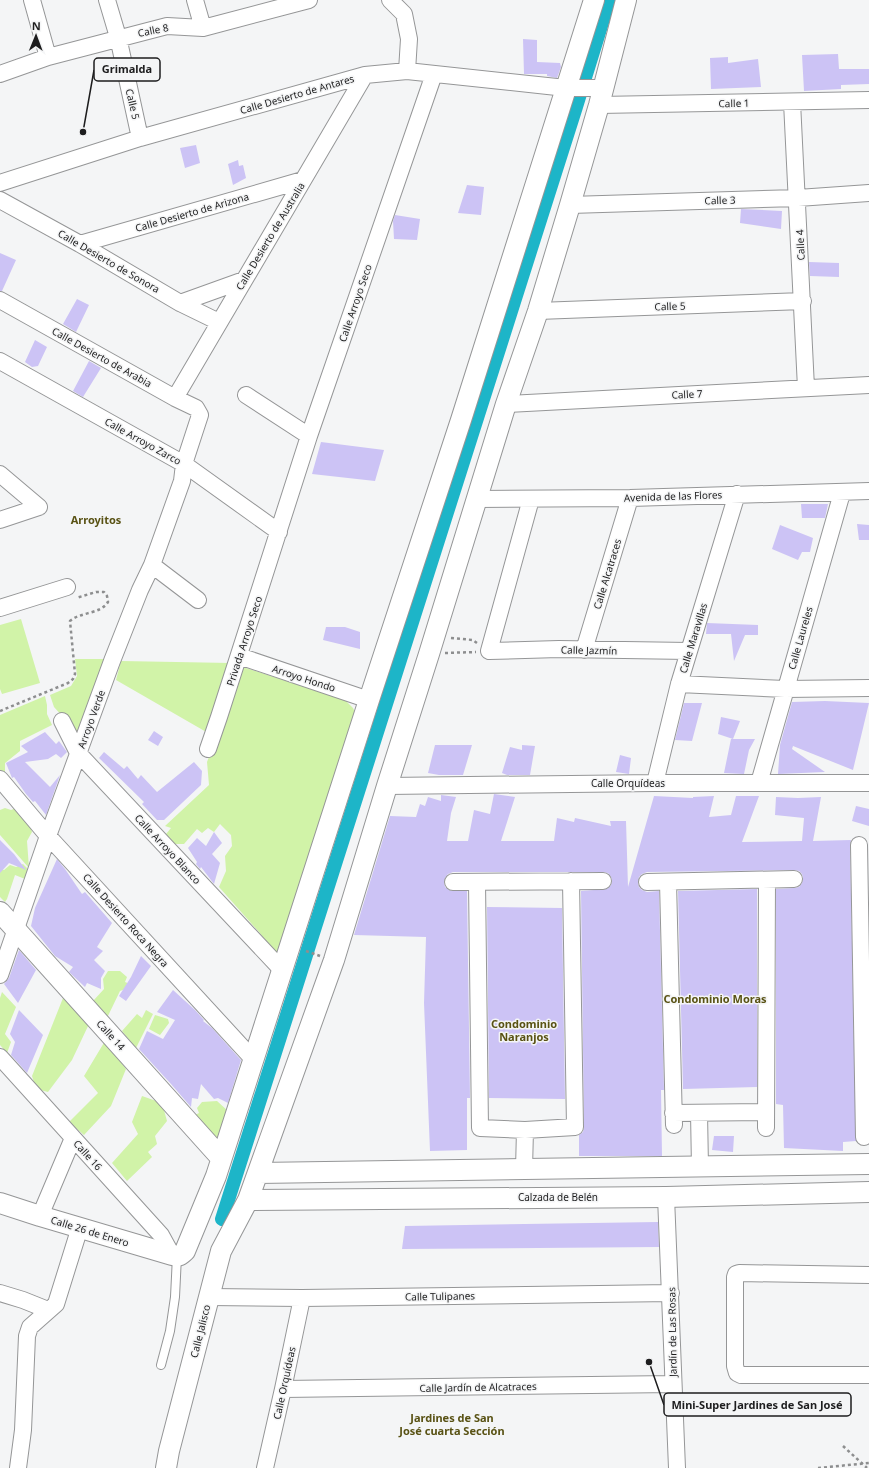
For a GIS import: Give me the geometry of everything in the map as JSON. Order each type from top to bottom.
[{"type":"street","points":[[32,0],[48,57]]},
{"type":"street","name":"Calle 5","points":[[108,0],[140,138]]},
{"type":"street","points":[[195,0],[203,28]]},
{"type":"street","name":"Calle 8","points":[[0,74],[48,57],[167,26],[203,28],[309,0]]},
{"type":"street","points":[[390,0],[404,14],[409,39],[407,72]]},
{"type":"street","points":[[177,1256],[185,1251],[216,1176],[568,88],[594,0]]},
{"type":"street","name":"Calle Jalisco","points":[[166,1468],[169,1451],[221,1251],[248,1200],[334,960],[506,404],[538,311],[570,205],[626,0]]},
{"type":"street","name":"Calle Desierto de Antares","points":[[0,183],[140,138],[365,75],[407,72],[434,74],[568,88],[600,94]]},
{"type":"street","name":"Calle Arroyo Seco","points":[[279,532],[309,436],[434,74]]},
{"type":"street","name":"Calle Desierto de Australia","points":[[175,398],[365,75]]},
{"type":"street","name":"Calle 1","points":[[600,94],[792,102],[869,100]]},
{"type":"street","name":"Calle 4","points":[[792,102],[798,198],[806,388]]},
{"type":"street","name":"Calle Desierto de Arizona","points":[[80,244],[303,180]]},
{"type":"street","name":"Calle 3","points":[[570,205],[798,198],[869,193]]},
{"type":"street","name":"Calle Desierto de Sonora","points":[[0,200],[80,244],[180,303],[219,322]]},
{"type":"street","points":[[180,303],[244,280]]},
{"type":"street","name":"Calle Desierto de Arabia","points":[[0,300],[175,398],[196,408],[200,415]]},
{"type":"street","name":"Calle 5","points":[[538,311],[803,301]]},
{"type":"street","name":"Calle Arroyo Zarco","points":[[0,361],[184,464],[279,532]]},
{"type":"street","name":"Calle 7","points":[[506,404],[869,384]]},
{"type":"street","points":[[246,395],[309,436]]},
{"type":"street","name":"Arroyo Verde","points":[[0,975],[78,753],[112,661],[140,590],[152,565],[182,481],[184,464],[200,415]]},
{"type":"street","points":[[0,474],[39,506],[0,520]]},
{"type":"street","name":"Avenida de las Flores","points":[[476,500],[630,498],[737,494],[842,493],[869,491]]},
{"type":"street","name":"Calle Laureles","points":[[759,783],[842,493]]},
{"type":"street","name":"Calle Maravillas","points":[[655,783],[679,684],[737,494]]},
{"type":"street","name":"Calle Alcatraces","points":[[584,650],[630,498]]},
{"type":"street","points":[[489,651],[531,499]]},
{"type":"street","name":"Privada Arroyo Seco","points":[[208,749],[279,532]]},
{"type":"street","points":[[152,565],[198,600]]},
{"type":"street","points":[[0,608],[60,589]]},
{"type":"street","name":"Calle Jazmín","points":[[489,651],[689,651]]},
{"type":"street","name":"Arroyo Hondo","points":[[238,656],[369,700]]},
{"type":"street","points":[[679,684],[785,689],[869,688]]},
{"type":"street","name":"Calle Arroyo Blanco","points":[[62,721],[78,753],[282,970]]},
{"type":"street","name":"Calle Desierto Roca Negra","points":[[0,779],[48,836],[253,1059]]},
{"type":"street","name":"Calle Orquídeas","points":[[387,786],[759,783],[868,780]]},
{"type":"street","points":[[859,845],[865,995],[864,1137]]},
{"type":"street","points":[[647,882],[794,879]]},
{"type":"street","points":[[766,1128],[767,880]]},
{"type":"street","points":[[478,882],[480,1128],[525,1130],[576,1127],[571,881]]},
{"type":"street","points":[[453,882],[603,881]]},
{"type":"street","points":[[668,882],[674,1119],[699,1113],[766,1112]]},
{"type":"street","name":"Calle 14","points":[[0,912],[221,1158]]},
{"type":"street","name":"Calle 16","points":[[0,1057],[161,1235],[177,1256]]},
{"type":"street","points":[[699,1113],[700,1167]]},
{"type":"street","points":[[524,1169],[525,1130]]},
{"type":"street","points":[[40,1216],[73,1138]]},
{"type":"street","points":[[258,1173],[869,1164]]},
{"type":"street","points":[[477,1170],[478,1198]]},
{"type":"street","name":"Calzada de Belén","points":[[248,1200],[666,1197],[869,1192]]},
{"type":"street","name":"Jardín de Las Rosas","points":[[666,1197],[677,1468]]},
{"type":"street","name":"Calle 26 de Enero","points":[[0,1203],[177,1256]]},
{"type":"street","points":[[18,1468],[23,1430],[27,1336],[30,1328],[56,1304],[80,1227]]},
{"type":"street","points":[[869,1276],[739,1273],[736,1274],[735,1277],[735,1366],[737,1373],[741,1375],[869,1375]]},
{"type":"street","name":"Calle Tulipanes","points":[[209,1297],[302,1298],[671,1293]]},
{"type":"street","points":[[0,1294],[23,1300],[48,1310]]},
{"type":"street","name":"Calle Orquídeas","points":[[265,1468],[302,1298]]},
{"type":"street","name":"Calle Jardín de Alcatraces","points":[[283,1389],[673,1384]]},
{"type":"lane","points":[[161,1366],[170,1331],[175,1298],[177,1256]]},
{"type":"path","points":[[0,711],[68,683],[73,679],[75,674],[70,621],[74,617],[103,608]]},
{"type":"path","points":[[432,645],[473,640],[489,651]]},
{"type":"path","points":[[432,645],[489,651]]},
{"type":"path","points":[[300,949],[326,958]]},
{"type":"path","points":[[843,1446],[867,1468]]},
{"type":"path","points":[[818,1468],[829,1468],[869,1462]]},
{"type":"green space","points":[[21,619],[40,683],[2,694],[0,689],[0,625]]},
{"type":"green space","points":[[75,659],[111,659],[82,738],[54,707],[50,695],[71,686],[77,676]]},
{"type":"green space","points":[[121,661],[231,663],[208,733],[116,680]]},
{"type":"green space","points":[[243,667],[345,700],[353,708],[356,714],[281,954],[275,952],[219,887],[226,871],[225,856],[232,846],[231,835],[220,824],[214,832],[208,828],[202,833],[197,829],[184,844],[175,844],[166,834],[171,828],[165,826],[209,785],[207,762]]},
{"type":"green space","points":[[45,696],[47,714],[52,725],[20,741],[20,751],[5,763],[5,773],[0,774],[0,715]]},
{"type":"green space","points":[[5,808],[11,810],[16,808],[30,825],[32,832],[27,841],[29,868],[0,835],[0,810]]},
{"type":"green space","points":[[23,864],[29,870],[25,879],[15,875],[5,902],[0,897],[0,869],[4,870],[10,865],[16,867]]},
{"type":"green space","points":[[108,971],[120,971],[127,977],[125,982],[130,984],[128,988],[120,991],[107,1018],[93,1001],[104,989],[103,979]]},
{"type":"green space","points":[[2,992],[16,1007],[5,1034],[11,1042],[7,1053],[0,1045],[0,998]]},
{"type":"green space","points":[[63,998],[89,1024],[72,1060],[48,1092],[36,1089],[32,1076]]},
{"type":"green space","points":[[146,1010],[153,1014],[136,1048],[122,1031],[137,1014],[142,1018]]},
{"type":"green space","points":[[155,1015],[168,1019],[169,1023],[160,1035],[149,1029]]},
{"type":"green space","points":[[105,1041],[126,1069],[111,1106],[84,1135],[69,1122],[98,1093],[84,1076]]},
{"type":"green space","points":[[142,1096],[162,1103],[167,1121],[155,1136],[157,1144],[148,1152],[152,1157],[127,1181],[112,1163],[138,1134],[132,1122]]},
{"type":"green space","points":[[217,1101],[228,1111],[221,1137],[214,1139],[195,1115],[199,1113],[197,1108],[202,1102]]},
{"type":"building","points":[[523,39],[537,40],[537,62],[560,63],[561,67],[557,78],[547,76],[547,74],[524,74]]},
{"type":"building","points":[[838,54],[839,69],[869,69],[869,84],[841,85],[841,89],[804,91],[802,55]]},
{"type":"building","points":[[728,57],[728,63],[758,59],[761,87],[711,89],[710,58]]},
{"type":"building","points":[[196,145],[200,163],[185,168],[180,148]]},
{"type":"building","points":[[238,160],[239,166],[243,165],[246,178],[233,185],[228,164]]},
{"type":"building","points":[[467,185],[484,187],[481,215],[458,213]]},
{"type":"building","points":[[741,209],[782,211],[781,229],[740,223]]},
{"type":"building","points":[[395,215],[420,219],[417,240],[394,239],[393,221]]},
{"type":"building","points":[[0,253],[16,260],[2,291],[0,291]]},
{"type":"building","points":[[809,262],[839,263],[839,277],[810,276]]},
{"type":"building","points":[[77,299],[89,305],[76,332],[63,324]]},
{"type":"building","points":[[35,340],[47,347],[38,366],[32,367],[25,362]]},
{"type":"building","points":[[89,361],[101,368],[83,397],[73,391]]},
{"type":"building","points":[[321,442],[384,450],[375,481],[312,474]]},
{"type":"building","points":[[801,504],[828,504],[825,518],[802,518]]},
{"type":"building","points":[[857,524],[869,525],[869,540],[859,540]]},
{"type":"building","points":[[780,525],[813,538],[810,552],[802,552],[798,560],[772,549]]},
{"type":"building","points":[[707,623],[758,625],[758,635],[745,635],[734,661],[731,634],[706,634]]},
{"type":"building","points":[[326,627],[345,627],[360,632],[360,649],[323,640]]},
{"type":"building","points":[[825,701],[869,703],[853,770],[793,746],[792,749],[825,772],[778,774],[780,745],[792,702]]},
{"type":"building","points":[[684,703],[702,703],[692,741],[675,740]]},
{"type":"building","points":[[721,717],[740,721],[733,739],[718,734]]},
{"type":"building","points":[[154,731],[163,737],[158,746],[148,740]]},
{"type":"building","points":[[45,732],[56,744],[59,741],[67,752],[61,758],[56,754],[48,759],[25,762],[50,787],[60,775],[46,815],[35,801],[33,802],[26,794],[14,777],[12,778],[6,763],[28,752],[21,746]]},
{"type":"building","points":[[731,739],[755,739],[749,750],[744,774],[724,773]]},
{"type":"building","points":[[435,745],[472,745],[463,775],[439,775],[428,773]]},
{"type":"building","points":[[522,745],[535,746],[530,775],[507,775],[502,773],[510,747],[522,750]]},
{"type":"building","points":[[104,752],[124,769],[127,766],[138,779],[141,775],[157,792],[194,762],[202,771],[201,785],[164,820],[157,820],[142,804],[144,802],[99,758]]},
{"type":"building","points":[[620,755],[631,758],[629,774],[616,772]]},
{"type":"building","points":[[494,794],[515,797],[501,841],[554,841],[557,818],[574,822],[575,818],[611,826],[610,821],[626,821],[628,887],[654,796],[693,798],[714,796],[709,817],[731,815],[736,796],[759,796],[742,842],[802,841],[804,818],[775,815],[776,797],[821,797],[813,841],[851,840],[856,1141],[843,1142],[843,1151],[784,1148],[783,1105],[776,1104],[776,889],[799,887],[803,878],[799,871],[647,872],[639,877],[638,883],[642,890],[647,892],[659,891],[664,1090],[661,1090],[662,1156],[579,1156],[579,1135],[583,1132],[584,1127],[581,891],[607,889],[611,885],[611,877],[608,873],[603,872],[453,872],[448,874],[445,878],[445,887],[453,891],[467,891],[470,1098],[467,1098],[467,1150],[430,1151],[424,1003],[426,937],[354,935],[390,816],[416,817],[420,804],[425,806],[428,797],[441,801],[441,795],[456,797],[451,813],[447,841],[468,841],[474,810],[490,814]]},
{"type":"building","points":[[856,806],[869,809],[869,826],[852,821]]},
{"type":"building","points":[[214,832],[222,843],[212,854],[220,863],[214,884],[201,867],[200,869],[196,864],[197,862],[188,848],[197,838],[206,846]]},
{"type":"building","points":[[0,840],[14,854],[26,870],[9,863],[0,873]]},
{"type":"building","points":[[57,859],[82,894],[85,892],[112,923],[97,947],[103,951],[94,960],[105,971],[101,978],[101,989],[87,983],[85,987],[69,972],[73,967],[55,956],[31,926],[35,908]]},
{"type":"building","points":[[757,889],[757,1087],[683,1089],[678,891]]},
{"type":"building","points":[[487,907],[562,908],[565,1099],[489,1098]]},
{"type":"building","points":[[19,950],[36,970],[18,1003],[4,984],[9,978]]},
{"type":"building","points":[[141,956],[151,966],[126,1001],[119,996],[131,977]]},
{"type":"building","points":[[173,990],[195,1010],[204,1020],[203,1021],[212,1028],[241,1060],[228,1103],[218,1098],[214,1099],[201,1084],[198,1099],[192,1098],[191,1107],[139,1049],[147,1031],[163,1039],[175,1020],[157,1012]]},
{"type":"building","points":[[19,1010],[43,1035],[27,1073],[11,1055],[15,1042],[10,1034]]},
{"type":"building","points":[[714,1136],[734,1136],[733,1152],[712,1150]]},
{"type":"building","points":[[658,1222],[659,1247],[402,1249],[405,1226]]},
{"type":"waterway","points":[[222,1219],[609,0]]},
{"type":"place","name":"Grimalda","points":[[83,132]]},
{"type":"place","name":"Mini-Super Jardines de San José","points":[[649,1362]]},
{"type":"district","name":"Arroyitos","points":[[96,519]]},
{"type":"district","name":"Condominio Moras","points":[[715,998]]},
{"type":"district","name":"Condominio Naranjos","points":[[524,1029]]},
{"type":"district","name":"Jardines de San José cuarta Sección","points":[[452,1423]]}]
